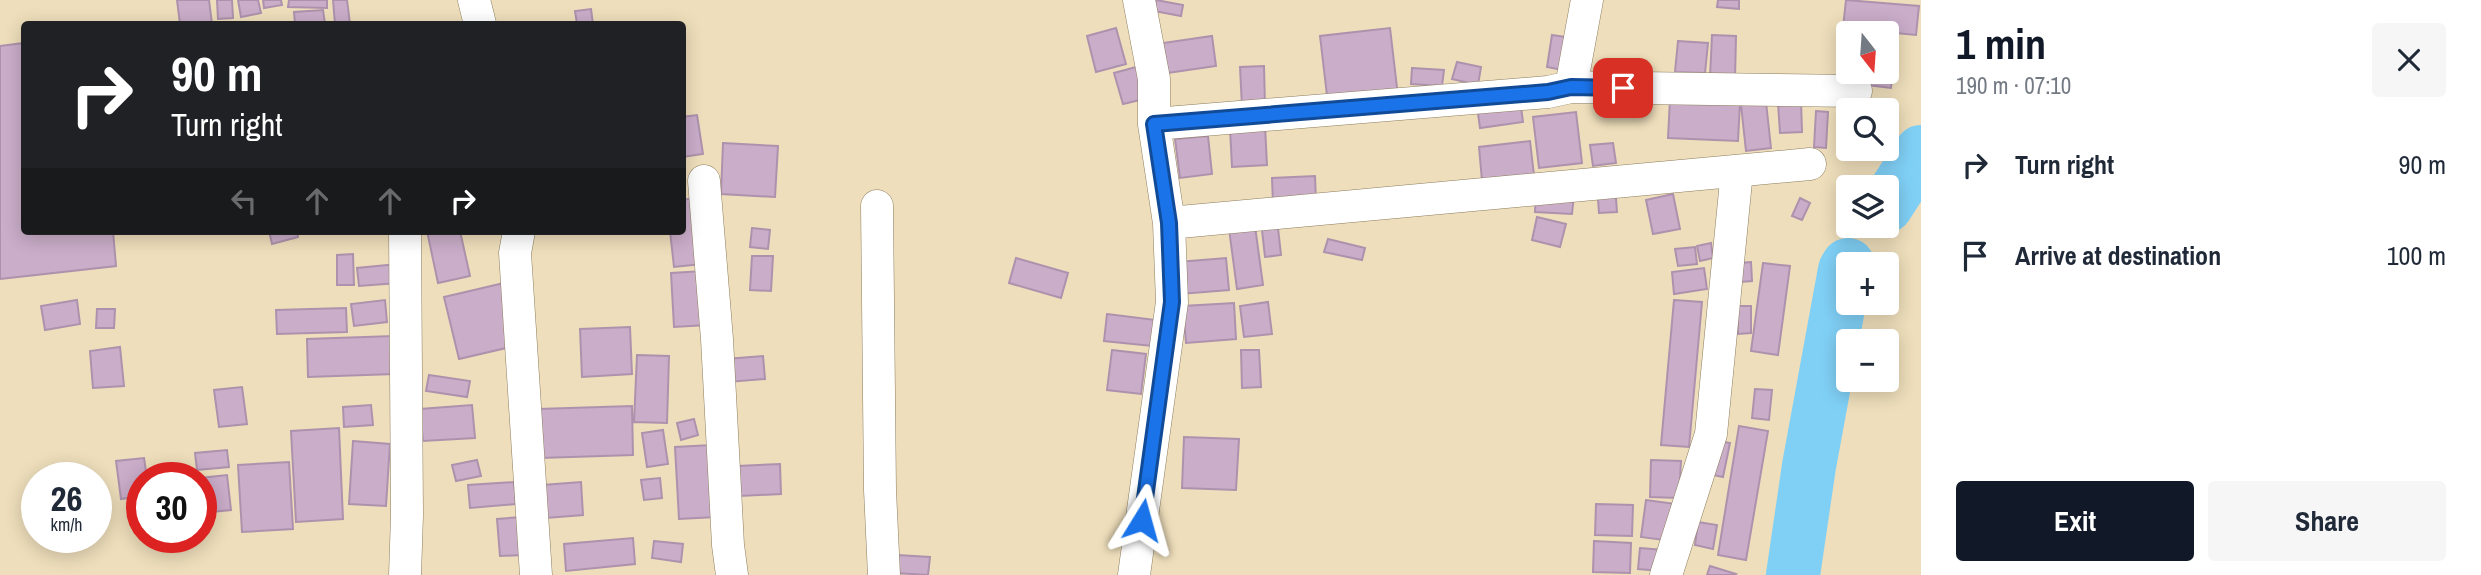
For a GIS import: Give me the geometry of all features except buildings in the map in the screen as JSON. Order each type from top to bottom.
[{"type":"street","points":[[474,0],[479,21]]},
{"type":"street","points":[[1134,575],[1172,302],[1169,223],[1154,124],[1154,79],[1139,0]]},
{"type":"street","points":[[1571,87],[1587,0]]},
{"type":"street","points":[[1154,124],[1548,92],[1571,87],[1856,91]]},
{"type":"street","points":[[1169,223],[1810,164]]},
{"type":"street","points":[[1666,575],[1712,434],[1737,171]]},
{"type":"street","points":[[704,181],[732,575]]},
{"type":"street","points":[[877,206],[880,489],[884,575]]},
{"type":"street","points":[[405,235],[405,575]]},
{"type":"street","points":[[518,235],[515,253],[537,575]]},
{"type":"waterway","points":[[1899,186],[1921,152]]},
{"type":"waterway","points":[[1793,575],[1809,466],[1837,315]]},
{"type":"route","points":[[1142,520],[1172,302],[1169,223],[1154,124],[1548,92],[1571,87],[1623,88]]}]
